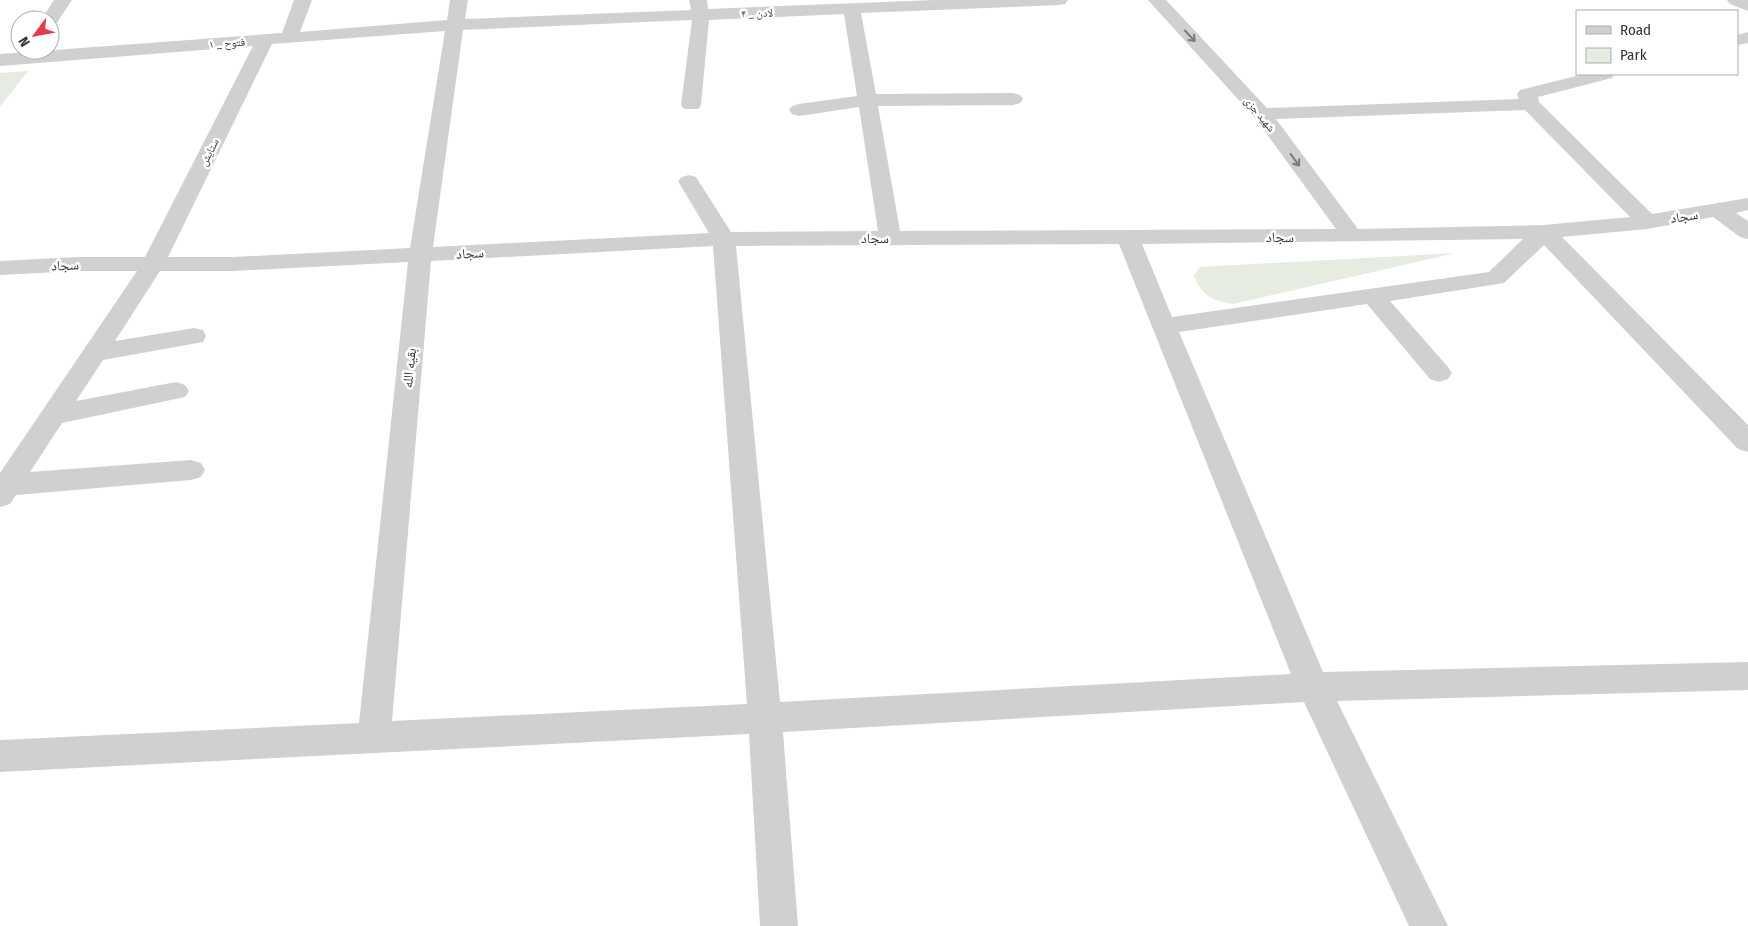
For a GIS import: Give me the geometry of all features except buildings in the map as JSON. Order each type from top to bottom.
[{"type":"street","points":[[289,38],[303,0]]},
{"type":"street","name":"بقیه الله","points":[[374,737],[420,256],[459,0]]},
{"type":"street","name":"لادن _ ۴","points":[[455,25],[700,8],[852,9],[924,3],[1059,0]]},
{"type":"street","name":"شهید جزی","points":[[1157,0],[1262,114],[1352,236]]},
{"type":"street","points":[[1736,0],[1748,6]]},
{"type":"street","points":[[690,105],[700,8]]},
{"type":"street","points":[[852,9],[890,238]]},
{"type":"street","name":"فتوح _ ۱","points":[[60,52],[265,40],[455,25]]},
{"type":"street","name":"ستایش","points":[[3,491],[153,264],[265,40]]},
{"type":"street","points":[[1601,75],[1527,94],[1530,104],[1647,222]]},
{"type":"street","points":[[799,110],[867,100],[1014,99]]},
{"type":"street","points":[[1262,114],[1530,104]]},
{"type":"street","points":[[689,181],[724,239],[765,718],[779,926]]},
{"type":"street","name":"سجاد","points":[[0,268],[77,264],[233,264],[420,256],[724,239],[1128,238],[1544,232],[1647,222],[1748,204]]},
{"type":"street","points":[[1718,210],[1748,232]]},
{"type":"street","points":[[1164,326],[1496,278],[1544,232],[1748,442]]},
{"type":"street","points":[[1128,238],[1312,687],[1429,926]]},
{"type":"street","points":[[1373,296],[1439,373]]},
{"type":"street","points":[[94,353],[194,336]]},
{"type":"street","points":[[53,415],[176,391]]},
{"type":"street","points":[[3,491],[191,470]]},
{"type":"street","points":[[0,756],[765,718],[1312,687],[1748,676]]},
{"type":"green space","points":[[28,71],[0,107],[0,73]]},
{"type":"green space","points":[[1456,253],[1233,304],[1208,296],[1200,288],[1194,275],[1200,267]]}]
